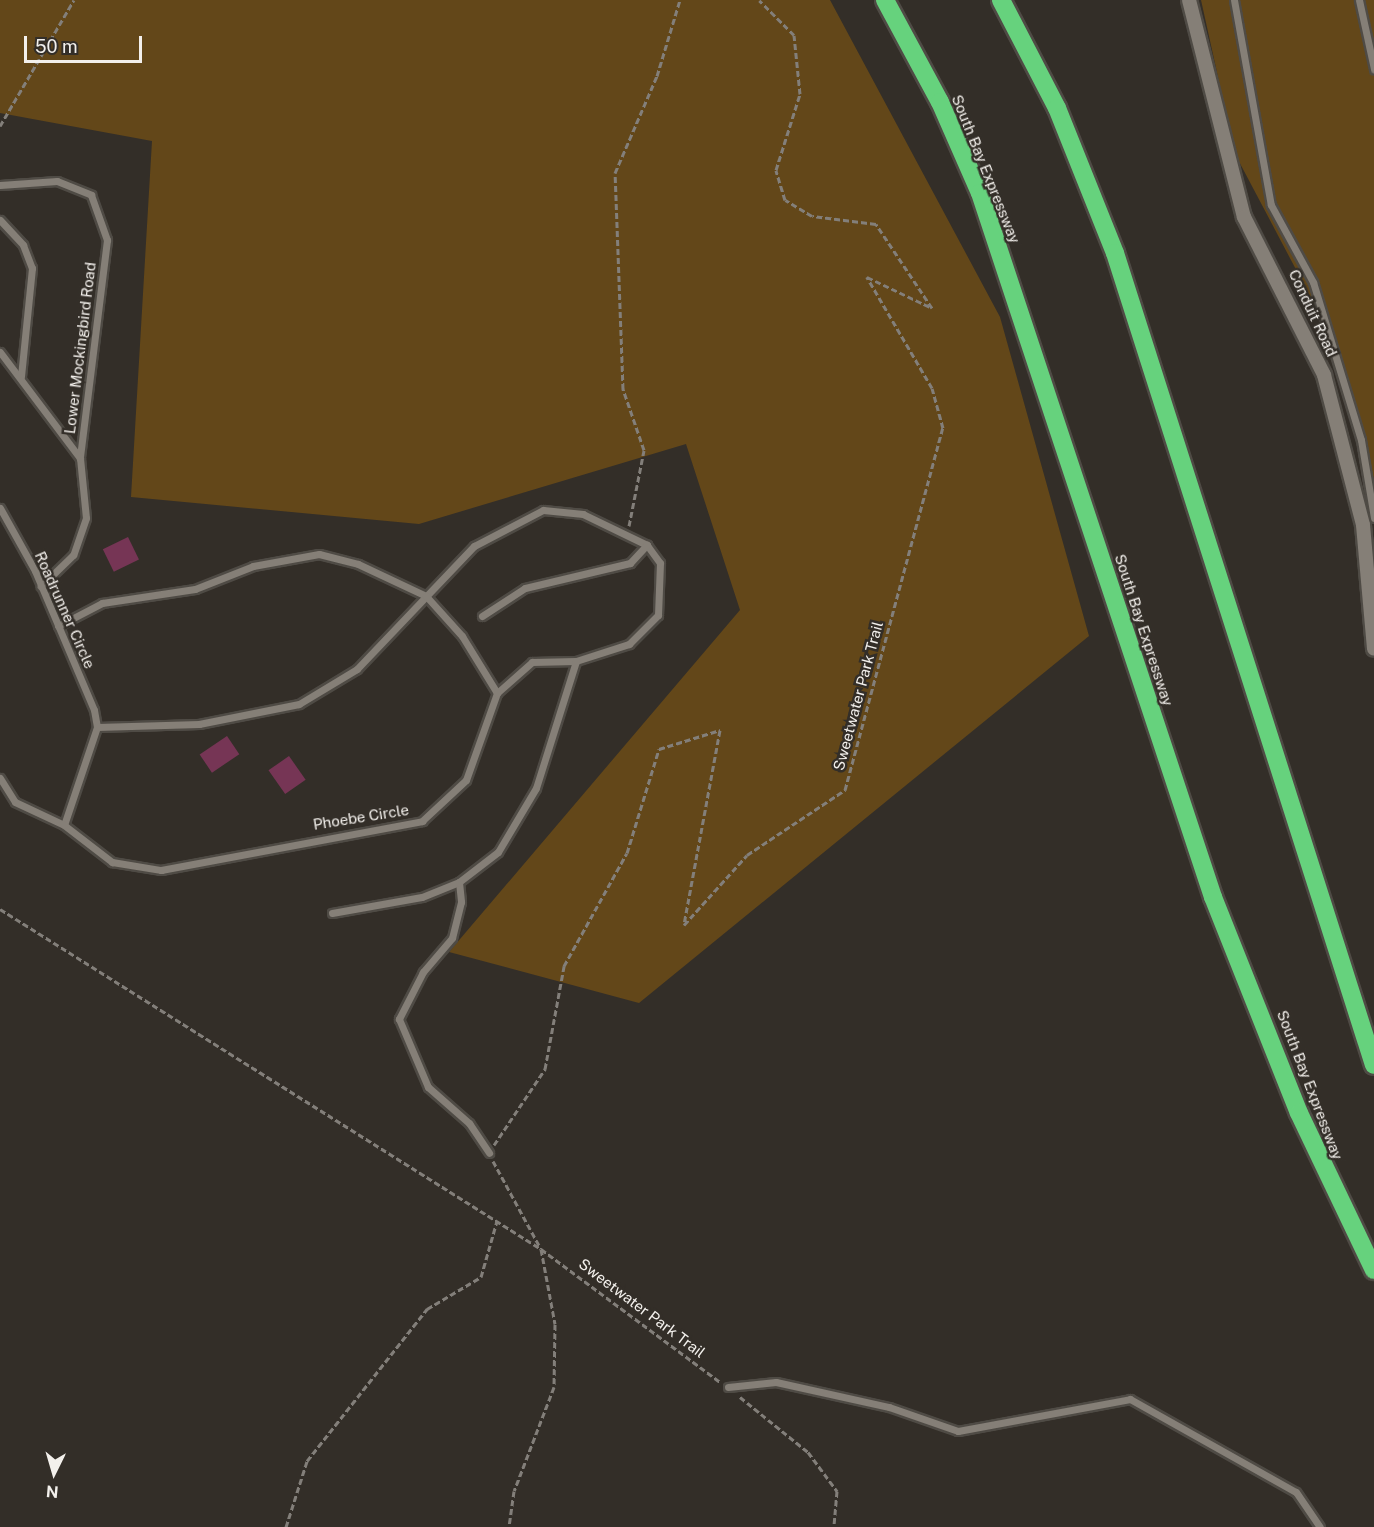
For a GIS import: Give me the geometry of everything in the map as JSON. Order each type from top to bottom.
[{"type":"highway","name":"South Bay Expressway","points":[[885,0],[935,93],[980,193],[1214,897],[1304,1123],[1374,1270]]},
{"type":"highway","points":[[1001,0],[1057,108],[1114,253],[1374,1065]]},
{"type":"street","name":"Conduit Road","points":[[1189,0],[1244,217],[1324,375],[1363,525],[1374,650]]},
{"type":"lane","points":[[1234,0],[1271,205],[1313,282],[1361,440],[1374,518]]},
{"type":"lane","points":[[1359,0],[1374,69]]},
{"type":"lane","name":"Lower Mockingbird Road","points":[[0,185],[57,182],[91,195],[107,240],[80,458],[86,518],[73,555],[41,586]]},
{"type":"lane","points":[[0,220],[22,245],[32,268],[21,376]]},
{"type":"lane","points":[[0,352],[21,376],[80,458]]},
{"type":"lane","name":"Roadrunner Circle","points":[[0,508],[41,586],[97,727]]},
{"type":"lane","points":[[64,825],[97,727],[199,724],[299,704],[357,669],[474,546],[543,510],[583,514],[647,545],[630,563],[525,588],[482,616]]},
{"type":"lane","name":"Phoebe Circle","points":[[0,778],[15,802],[64,825],[112,862],[162,870],[422,821],[466,780],[497,693],[532,662],[576,661],[629,644],[658,615],[660,563],[647,545]]},
{"type":"lane","points":[[58,626],[102,603],[195,589],[253,566],[319,554],[358,564],[426,596],[462,636],[497,693]]},
{"type":"lane","points":[[332,913],[402,903],[459,882],[509,840],[536,788],[576,661]]},
{"type":"lane","points":[[459,882],[461,902],[452,938],[423,972],[399,1019],[428,1087],[469,1123],[489,1153]]},
{"type":"lane","points":[[728,1387],[776,1382],[889,1407],[958,1431],[1130,1399],[1296,1492],[1320,1527]]},
{"type":"path","points":[[0,126],[74,0]]},
{"type":"path","points":[[627,534],[644,450],[623,389],[615,173],[657,76],[680,0]]},
{"type":"path","name":"Sweetwater Park Trail","points":[[509,1527],[514,1491],[554,1387],[555,1324],[541,1249],[489,1153],[545,1069],[564,966],[627,853],[659,749],[720,730],[684,925],[747,855],[844,790],[943,428],[932,388],[867,276],[932,308],[876,224],[812,216],[785,200],[776,170],[800,94],[794,35],[759,0]]},
{"type":"path","points":[[0,909],[541,1249]]},
{"type":"path","points":[[286,1527],[307,1461],[365,1380],[427,1309],[481,1277],[497,1221]]},
{"type":"path","name":"Sweetwater Park Trail","points":[[541,1249],[728,1387],[808,1452],[837,1491],[834,1527]]},
{"type":"shaded area","points":[[0,0],[830,0],[1000,317],[1089,636],[639,1003],[449,952],[740,610],[686,444],[419,524],[131,497],[152,141],[0,113]]},
{"type":"shaded area","points":[[1201,0],[1374,0],[1374,479],[1320,315],[1235,154]]},
{"type":"building","points":[[128,537],[139,559],[114,572],[103,549]]},
{"type":"building","points":[[227,736],[239,754],[212,773],[200,754]]},
{"type":"building","points":[[289,756],[306,780],[285,794],[269,770]]}]
